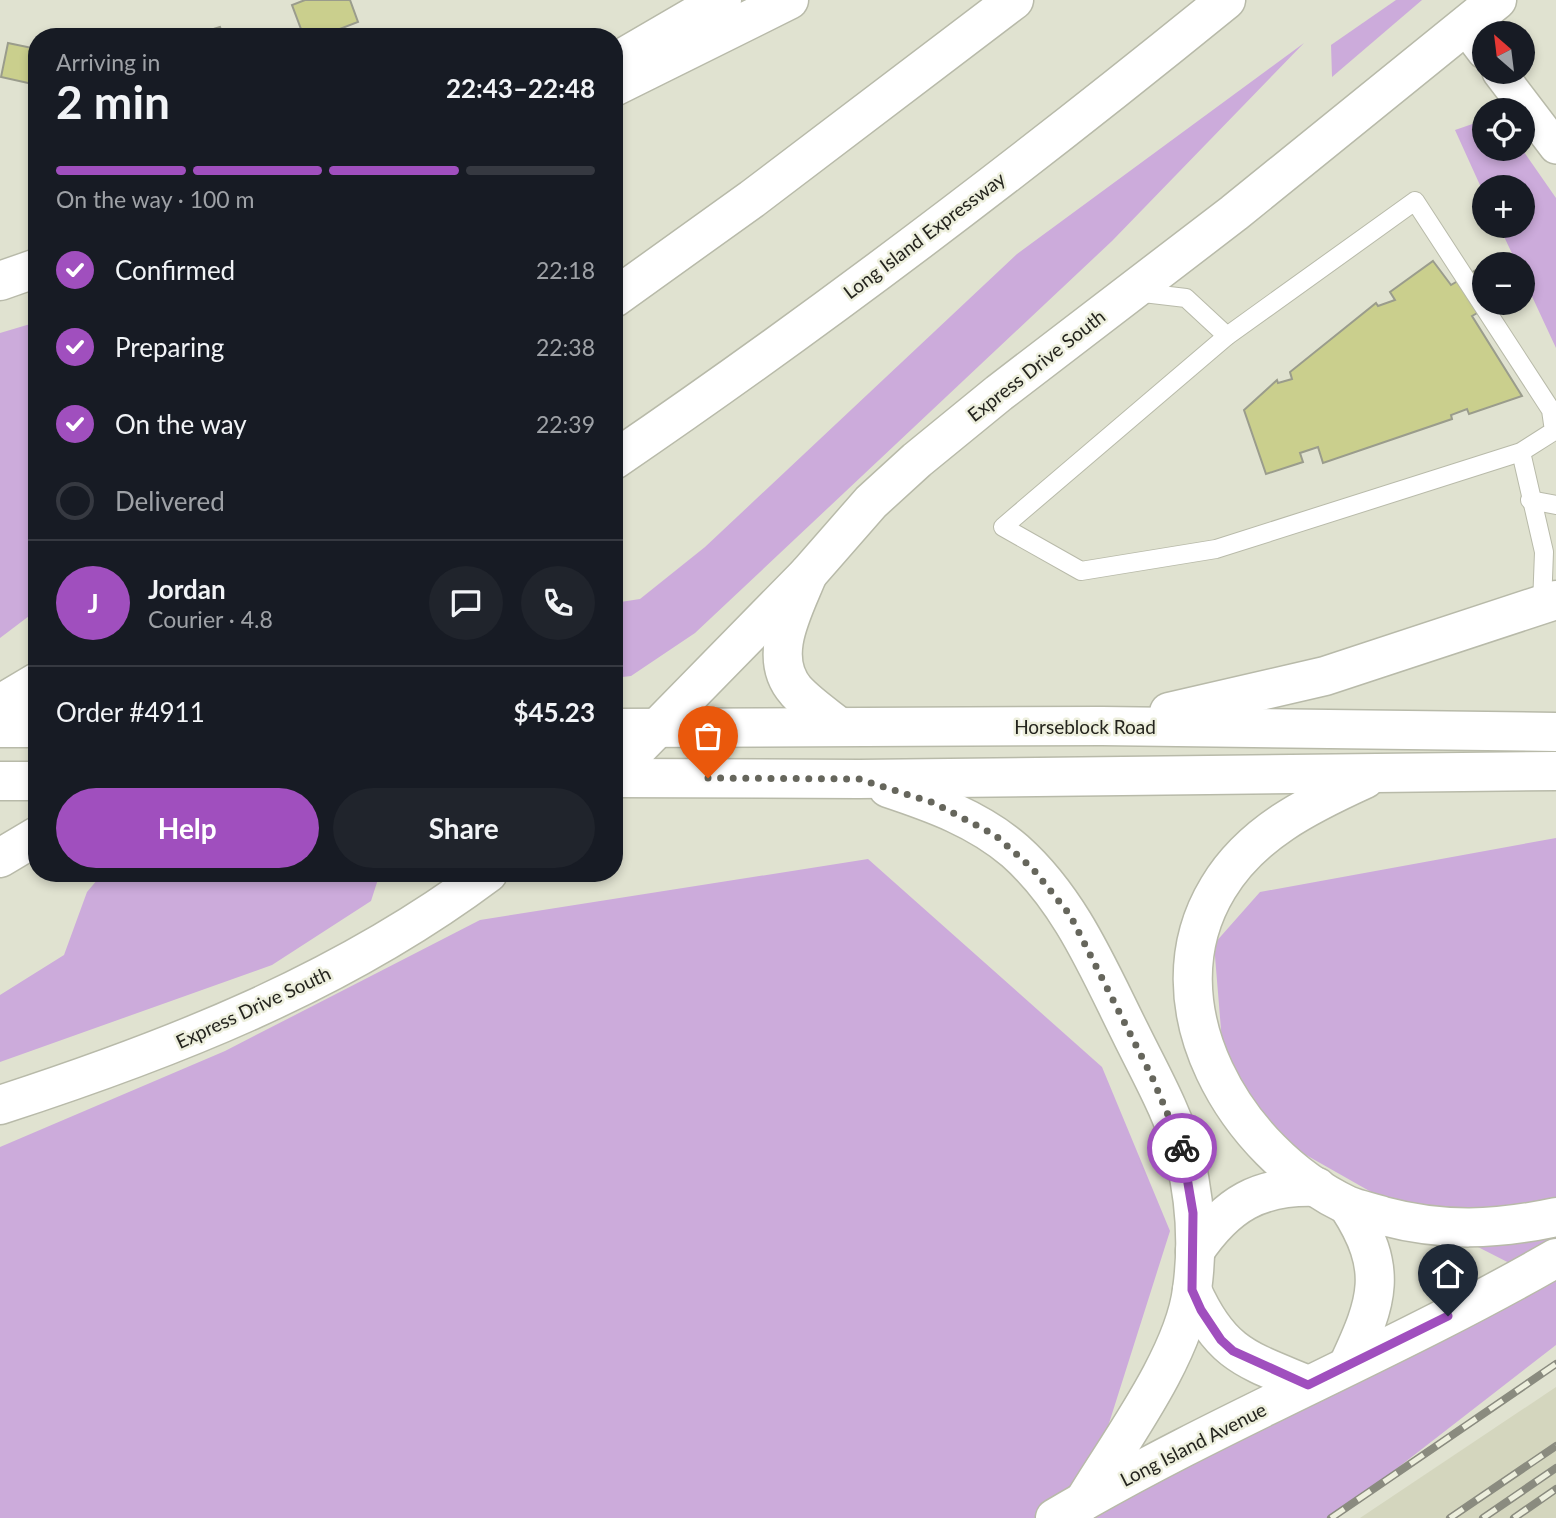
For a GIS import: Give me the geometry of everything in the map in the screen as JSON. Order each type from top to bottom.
[{"type":"main road","points":[[623,57],[722,0]]},
{"type":"main road","points":[[623,83],[789,0]]},
{"type":"main road","points":[[623,292],[752,199],[1014,0]]},
{"type":"main road","name":"Long Island Expressway","points":[[623,454],[956,212],[1226,0]]},
{"type":"main road","name":"Express Drive South","points":[[1485,21],[1497,0]]},
{"type":"main road","name":"Express Drive South","points":[[623,763],[808,574],[871,502],[917,460],[1132,291],[1472,41]]},
{"type":"main road","points":[[0,281],[28,271]]},
{"type":"main road","points":[[808,574],[784,639],[783,664],[797,692],[838,726]]},
{"type":"main road","points":[[1102,726],[1325,676],[1549,602]]},
{"type":"main road","points":[[0,704],[28,687]]},
{"type":"main road","name":"Horseblock Road","points":[[623,728],[1102,726],[1556,732]]},
{"type":"main road","points":[[0,728],[28,728]]},
{"type":"main road","points":[[623,778],[859,779],[1556,771]]},
{"type":"main road","points":[[1348,1365],[1373,1308],[1377,1286],[1371,1247],[1332,1196],[1291,1169],[1254,1132],[1222,1086],[1210,1062],[1195,1006],[1197,943],[1205,913],[1219,887],[1260,839],[1309,805],[1376,774]]},
{"type":"main road","points":[[859,779],[934,803],[995,835],[1033,869],[1070,915],[1177,1130],[1190,1183],[1195,1251],[1192,1290],[1185,1316],[1160,1376],[1070,1509]]},
{"type":"main road","points":[[0,781],[28,781]]},
{"type":"main road","points":[[0,858],[28,841]]},
{"type":"main road","name":"Express Drive South","points":[[0,1105],[117,1067],[256,1010],[382,942],[474,882]]},
{"type":"main road","points":[[1195,1251],[1212,1226],[1233,1208],[1274,1189],[1332,1196],[1416,1224],[1468,1229],[1513,1225],[1556,1217]]},
{"type":"main road","name":"Long Island Avenue","points":[[1070,1509],[1308,1385],[1474,1303],[1556,1258]]},
{"type":"main road","points":[[1192,1290],[1210,1324],[1233,1351],[1308,1385]]},
{"type":"street","points":[[1508,84],[1556,147]]},
{"type":"lane","points":[[1415,201],[1552,410],[1554,431],[1521,452],[1216,549],[1081,571],[1003,527],[1227,336],[1415,201]]},
{"type":"lane","points":[[1132,291],[1186,298],[1227,336]]},
{"type":"lane","points":[[1521,452],[1544,552],[1549,602]]},
{"type":"lane","points":[[1530,500],[1556,505]]},
{"type":"shaded area","points":[[1396,0],[1422,0],[1332,77],[1331,45]]},
{"type":"shaded area","points":[[1304,43],[1112,241],[695,633],[631,676],[623,677],[623,602],[640,599],[705,547],[1017,254]]},
{"type":"shaded area","points":[[1472,124],[1472,161],[1530,161],[1556,198],[1556,348],[1535,303],[1535,252],[1511,252],[1505,238],[1535,238],[1535,175],[1475,175],[1455,130]]},
{"type":"shaded area","points":[[28,325],[28,617],[0,638],[0,333]]},
{"type":"shaded area","points":[[1556,838],[1556,1345],[1333,1518],[0,1518],[0,1147],[225,1051],[480,920],[868,859],[1102,1067],[1170,1231],[1085,1499],[1529,1273],[1380,1197],[1276,1138],[1224,1066],[1214,944],[1260,892]]},
{"type":"shaded area","points":[[95,882],[377,882],[371,901],[272,965],[0,1062],[0,995],[64,955],[87,892]]},
{"type":"shaded area","points":[[1556,1387],[1556,1518],[1360,1518]]},
{"type":"building","points":[[305,0],[350,0],[358,22],[342,28],[301,28],[292,5]]},
{"type":"building","points":[[8,43],[28,47],[28,83],[1,77]]},
{"type":"building","points":[[1433,261],[1451,285],[1472,272],[1472,316],[1522,396],[1469,414],[1467,409],[1451,415],[1452,419],[1323,463],[1318,447],[1300,453],[1303,462],[1266,474],[1244,410],[1277,380],[1278,383],[1292,379],[1290,372],[1376,303],[1378,306],[1395,300],[1390,292]]},
{"type":"railway","points":[[1331,1518],[1556,1364]]},
{"type":"railway","points":[[1450,1518],[1556,1446]]},
{"type":"railway","points":[[1483,1518],[1556,1468]]},
{"type":"railway","points":[[1514,1518],[1556,1489]]},
{"type":"way so far","points":[[708,778],[859,779],[934,803],[995,835],[1033,869],[1070,915],[1152,1077],[1177,1130],[1182,1148]]},
{"type":"route","points":[[1182,1148],[1193,1213],[1195,1251],[1192,1290],[1210,1324],[1233,1351],[1308,1385],[1448,1316]]}]
